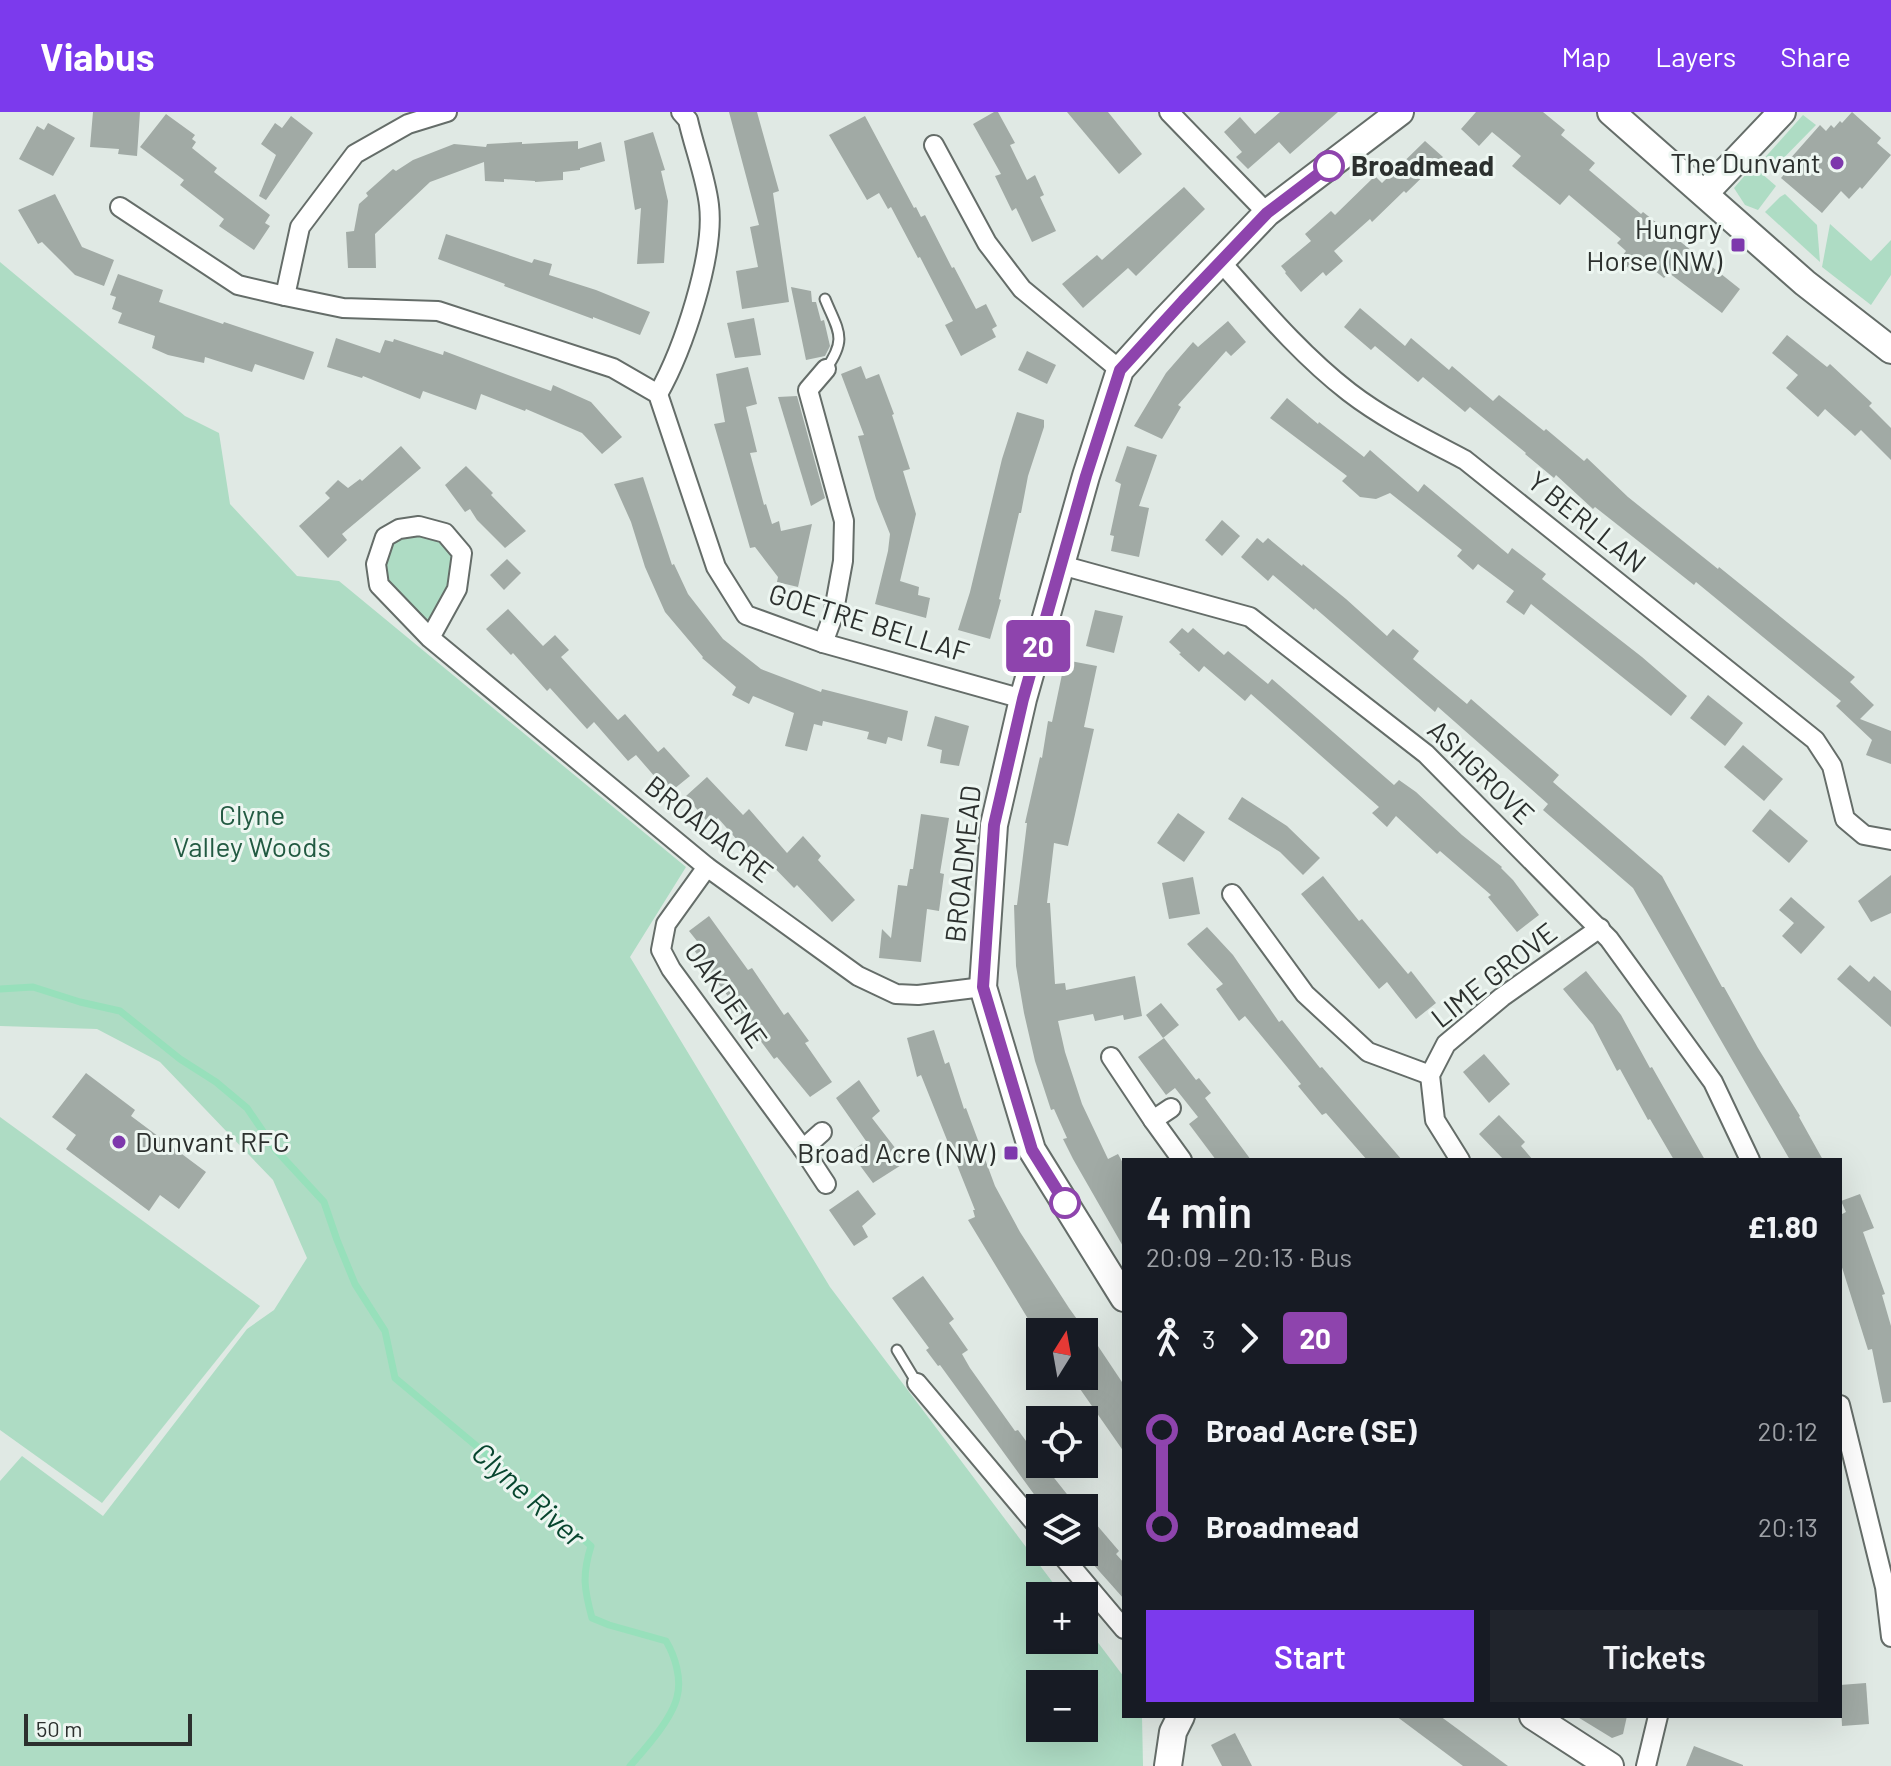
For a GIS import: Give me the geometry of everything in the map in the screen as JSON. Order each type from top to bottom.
[{"type":"street","points":[[118,203],[238,285],[343,308],[438,311],[613,368],[658,394],[671,370],[695,300],[710,239],[709,204],[688,120],[681,112]]},
{"type":"street","points":[[1169,112],[1267,213]]},
{"type":"street","name":"BROADMEAD","points":[[1122,1295],[1032,1150],[983,987],[994,825],[1023,699],[1086,476],[1120,370],[1267,213],[1400,112]]},
{"type":"street","points":[[1611,112],[1805,283],[1891,350]]},
{"type":"street","points":[[1705,193],[1782,112]]},
{"type":"street","points":[[285,296],[300,227],[355,154],[408,124],[444,113]]},
{"type":"street","points":[[934,146],[987,243],[1022,289],[1120,370]]},
{"type":"street","name":"Y BERLLAN","points":[[1220,261],[1296,346],[1349,392],[1409,431],[1465,460],[1815,740],[1832,766],[1845,819],[1864,835],[1891,840]]},
{"type":"street","points":[[823,643],[833,616],[843,561],[844,521],[808,390],[826,369]]},
{"type":"street","name":"GOETRE BELLAF","points":[[658,394],[716,567],[746,615],[823,643],[1023,699]]},
{"type":"street","name":"BROADACRE","points":[[430,638],[457,589],[462,553],[445,533],[419,526],[399,529],[385,537],[376,564],[379,585],[430,638],[707,867],[858,976],[896,994],[918,995],[983,987]]},
{"type":"street","name":"ASHGROVE","points":[[1061,565],[1250,617],[1426,754],[1600,928],[1713,1082],[1749,1158]]},
{"type":"street","name":"OAKDENE","points":[[707,867],[666,924],[661,950],[671,969],[826,1184]]},
{"type":"street","points":[[1232,894],[1305,994],[1368,1052],[1430,1075],[1435,1120],[1459,1158]]},
{"type":"street","name":"LIME GROVE","points":[[1430,1075],[1446,1044],[1502,997],[1600,928]]},
{"type":"street","points":[[1111,1057],[1181,1158]]},
{"type":"street","points":[[1153,1120],[1171,1108]]},
{"type":"street","points":[[803,1149],[822,1132]]},
{"type":"street","points":[[917,1383],[1026,1512]]},
{"type":"street","points":[[1842,1413],[1885,1587],[1891,1637]]},
{"type":"street","points":[[1071,1566],[1122,1627]]},
{"type":"street","points":[[1168,1766],[1173,1732],[1180,1718]]},
{"type":"street","points":[[1536,1718],[1610,1766]]},
{"type":"street","points":[[1646,1766],[1658,1718]]},
{"type":"lane","points":[[825,299],[840,340],[835,357],[826,369]]},
{"type":"lane","points":[[897,1350],[917,1383]]},
{"type":"green space","points":[[1803,115],[1816,125],[1772,170],[1760,163]]},
{"type":"green space","points":[[1753,166],[1776,186],[1758,210],[1745,205],[1734,188]]},
{"type":"green space","points":[[1785,194],[1817,225],[1820,262],[1765,212]]},
{"type":"green space","points":[[1830,224],[1871,261],[1891,240],[1891,275],[1871,305],[1822,267]]},
{"type":"green space","name":"Clyne Valley Woods","points":[[0,262],[185,416],[219,433],[230,504],[297,576],[339,581],[686,867],[630,957],[830,1287],[1026,1547],[1026,1566],[1040,1566],[1052,1582],[1026,1582],[1026,1654],[1098,1654],[1098,1643],[1122,1674],[1122,1718],[1142,1718],[1143,1766],[0,1766],[0,1481],[22,1456],[103,1516],[247,1329],[274,1310],[307,1258],[273,1180],[160,1062],[97,1029],[0,1026]]},
{"type":"green space","points":[[419,526],[462,553],[430,638],[379,585],[385,537]]},
{"type":"green space","points":[[0,1117],[260,1306],[102,1503],[0,1430]]},
{"type":"building","points":[[93,112],[140,112],[137,156],[118,154],[119,149],[90,147]]},
{"type":"building","points":[[729,112],[757,112],[779,191],[773,193],[789,302],[742,309],[736,271],[758,267],[750,227],[759,225]]},
{"type":"building","points":[[998,112],[1015,143],[1010,145],[1027,180],[1035,175],[1044,195],[1040,197],[1056,231],[1032,242],[1016,208],[1012,211],[995,176],[1001,174],[973,124]]},
{"type":"building","points":[[1067,112],[1108,112],[1142,154],[1119,174]]},
{"type":"building","points":[[1280,112],[1338,112],[1290,154],[1279,142],[1248,169],[1236,157],[1242,152],[1224,132],[1240,117],[1255,134]]},
{"type":"building","points":[[1476,112],[1543,112],[1565,130],[1561,135],[1595,163],[1589,170],[1740,289],[1722,313],[1669,273],[1664,278],[1645,263],[1636,274],[1619,260],[1626,251],[1617,243],[1621,239],[1569,195],[1560,205],[1512,166],[1521,156],[1492,132],[1479,146],[1461,129]]},
{"type":"building","name":"The Dunvant","points":[[1852,112],[1881,138],[1877,143],[1891,155],[1862,189],[1860,187],[1849,199],[1841,191],[1822,213],[1781,178],[1793,164],[1789,160],[1820,125],[1826,131],[1831,125],[1834,128]]},
{"type":"building","points":[[166,114],[195,135],[192,139],[196,142],[192,148],[217,168],[214,172],[270,215],[265,223],[270,226],[254,250],[219,226],[224,219],[180,185],[184,180],[140,147]]},
{"type":"building","points":[[291,116],[313,133],[266,200],[259,196],[276,155],[261,144],[275,123],[282,128]]},
{"type":"building","points":[[865,116],[914,208],[921,217],[925,215],[976,309],[986,304],[997,326],[992,329],[996,337],[961,356],[945,325],[953,321],[891,207],[888,209],[879,193],[867,200],[829,135]]},
{"type":"building","points":[[48,123],[75,138],[53,176],[19,159],[37,126],[44,130]]},
{"type":"building","points":[[653,132],[665,170],[661,171],[668,201],[664,263],[637,264],[641,208],[635,210],[624,141]]},
{"type":"building","points":[[578,141],[578,149],[601,142],[605,161],[563,172],[563,180],[485,181],[484,162],[430,182],[375,234],[376,268],[348,268],[346,232],[354,231],[359,204],[368,196],[366,193],[393,169],[396,171],[413,160],[454,144],[486,147],[487,144]]},
{"type":"building","points":[[1425,141],[1443,157],[1406,193],[1404,191],[1372,222],[1370,219],[1334,251],[1343,261],[1326,276],[1323,272],[1301,292],[1281,266],[1311,241],[1305,234],[1331,211],[1335,215],[1375,176],[1382,183]]},
{"type":"building","points":[[1184,187],[1205,209],[1136,276],[1128,268],[1083,308],[1062,284],[1097,255],[1102,260]]},
{"type":"building","points":[[55,194],[82,247],[114,260],[104,286],[75,275],[42,242],[38,244],[18,210]]},
{"type":"building","points":[[446,234],[532,263],[534,259],[552,264],[549,275],[650,312],[640,335],[438,259]]},
{"type":"building","points":[[118,274],[163,290],[159,302],[314,352],[304,380],[255,364],[252,372],[205,357],[204,363],[152,348],[155,336],[118,323],[122,313],[112,309],[116,297],[110,295]]},
{"type":"building","points":[[791,287],[811,291],[812,302],[816,302],[821,321],[824,320],[830,346],[825,356],[806,360]]},
{"type":"building","points":[[1360,308],[1405,346],[1411,338],[1449,370],[1452,366],[1493,401],[1499,395],[1584,461],[1587,458],[1628,497],[1855,677],[1850,682],[1874,705],[1860,719],[1891,731],[1891,764],[1866,755],[1872,740],[1836,706],[1841,701],[1696,582],[1694,585],[1595,507],[1593,509],[1556,475],[1554,478],[1470,407],[1465,412],[1423,377],[1418,382],[1375,346],[1371,350],[1344,327]]},
{"type":"building","points":[[754,318],[761,355],[735,358],[727,323]]},
{"type":"building","points":[[1228,321],[1246,342],[1231,356],[1226,351],[1178,405],[1181,407],[1162,439],[1134,426],[1166,373],[1193,342],[1198,347]]},
{"type":"building","points":[[1787,335],[1827,367],[1830,364],[1872,403],[1869,406],[1891,428],[1891,460],[1861,430],[1855,436],[1825,409],[1818,417],[1786,388],[1798,375],[1772,353]]},
{"type":"building","points":[[336,338],[380,353],[385,340],[393,342],[394,339],[443,355],[444,351],[551,391],[553,385],[591,402],[622,437],[602,454],[582,433],[481,394],[476,410],[423,391],[420,399],[363,376],[327,367]]},
{"type":"building","points":[[1027,351],[1056,365],[1047,384],[1018,370]]},
{"type":"building","points":[[861,366],[866,379],[879,374],[910,469],[903,471],[916,514],[900,581],[919,587],[918,595],[930,598],[926,618],[875,604],[890,534],[876,499],[858,436],[864,435],[841,374]]},
{"type":"building","points":[[748,367],[757,404],[746,407],[757,452],[750,453],[764,505],[772,524],[779,521],[781,531],[812,524],[798,587],[777,582],[778,577],[755,547],[750,548],[714,424],[725,422],[716,374]]},
{"type":"building","points":[[797,396],[825,498],[811,506],[778,397]]},
{"type":"building","points":[[1287,398],[1364,457],[1370,450],[1418,492],[1424,484],[1508,554],[1512,548],[1546,574],[1542,579],[1687,696],[1671,716],[1531,604],[1524,615],[1506,602],[1514,591],[1478,564],[1473,570],[1457,556],[1462,550],[1390,493],[1376,499],[1360,497],[1342,481],[1347,476],[1270,418]]},
{"type":"building","points":[[1017,412],[1044,420],[1044,427],[1028,476],[990,639],[958,630]]},
{"type":"building","points":[[401,446],[421,468],[342,534],[347,540],[328,558],[299,526],[330,498],[325,493],[338,480],[348,488],[360,479],[362,481]]},
{"type":"building","points":[[1127,446],[1157,455],[1139,506],[1149,508],[1139,557],[1111,551],[1114,536],[1110,535],[1121,484],[1115,481]]},
{"type":"building","points":[[466,466],[526,531],[505,548],[470,509],[465,512],[445,485]]},
{"type":"building","points":[[643,477],[672,565],[688,594],[723,639],[761,669],[821,692],[822,689],[908,711],[902,741],[888,737],[886,744],[867,739],[869,732],[823,721],[822,726],[814,724],[807,751],[785,746],[794,713],[753,696],[749,704],[732,695],[736,687],[702,658],[665,612],[645,567],[631,522],[614,484]]},
{"type":"building","points":[[1222,520],[1240,536],[1222,556],[1205,540]]},
{"type":"building","points":[[1257,538],[1263,543],[1268,538],[1346,599],[1387,636],[1393,629],[1419,651],[1413,659],[1467,704],[1471,699],[1559,775],[1553,782],[1662,876],[1722,987],[1822,1158],[1789,1158],[1633,888],[1543,810],[1548,804],[1438,707],[1435,712],[1315,608],[1273,575],[1268,581],[1241,557]]},
{"type":"building","points":[[507,559],[521,573],[504,590],[490,575]]},
{"type":"building","points":[[508,609],[543,646],[555,635],[569,650],[561,657],[618,720],[625,714],[658,752],[664,747],[690,776],[669,793],[636,755],[628,761],[594,722],[587,729],[550,688],[547,691],[513,653],[511,655],[486,629]]},
{"type":"building","points":[[1095,610],[1123,616],[1114,653],[1086,646]]},
{"type":"building","points":[[1182,628],[1188,633],[1193,628],[1224,655],[1228,651],[1268,684],[1272,679],[1394,785],[1399,780],[1416,792],[1502,867],[1539,915],[1517,932],[1488,897],[1491,895],[1440,851],[1437,854],[1396,816],[1387,827],[1372,813],[1379,807],[1251,694],[1245,701],[1204,666],[1199,672],[1179,654],[1169,642]]},
{"type":"building","points":[[1065,660],[1097,666],[1084,727],[1094,729],[1068,846],[1054,843],[1047,903],[1050,903],[1055,984],[1065,983],[1066,990],[1135,976],[1142,1016],[1124,1020],[1123,1015],[1095,1021],[1093,1014],[1058,1021],[1082,1104],[1108,1159],[1118,1154],[1122,1161],[1122,1245],[1073,1159],[1054,1109],[1051,1110],[1035,1061],[1016,966],[1014,905],[1017,905],[1025,823],[1048,721],[1052,722]]},
{"type":"building","points":[[1708,695],[1743,723],[1725,746],[1690,718]]},
{"type":"building","points":[[935,716],[969,726],[959,766],[940,763],[942,750],[927,746]]},
{"type":"building","points":[[1743,745],[1783,779],[1764,801],[1724,767]]},
{"type":"building","points":[[707,777],[743,815],[749,809],[787,853],[803,836],[821,856],[818,860],[855,900],[832,922],[797,885],[794,888],[758,851],[751,856],[718,818],[710,825],[686,796]]},
{"type":"building","points":[[1242,797],[1287,826],[1320,858],[1303,875],[1280,852],[1228,819]]},
{"type":"building","points":[[1770,809],[1808,841],[1789,863],[1752,831]]},
{"type":"building","points":[[1178,813],[1205,832],[1184,862],[1157,843]]},
{"type":"building","points":[[921,814],[949,818],[940,873],[944,874],[939,911],[927,909],[921,962],[879,958],[882,929],[891,938],[898,885],[907,886],[910,869],[913,869]]},
{"type":"building","points":[[1891,875],[1891,913],[1871,922],[1858,901]]},
{"type":"building","points":[[1323,876],[1359,921],[1362,919],[1408,974],[1411,971],[1436,1003],[1416,1019],[1387,982],[1379,989],[1301,894]]},
{"type":"building","points":[[1193,877],[1200,914],[1169,919],[1162,883]]},
{"type":"building","points":[[1791,897],[1825,927],[1801,954],[1782,936],[1794,923],[1779,910]]},
{"type":"building","points":[[709,916],[748,970],[752,968],[784,1015],[788,1012],[832,1082],[810,1097],[777,1057],[774,1059],[691,946],[697,941],[689,931]]},
{"type":"building","points":[[1207,927],[1233,955],[1279,1022],[1282,1020],[1400,1158],[1365,1158],[1326,1113],[1322,1115],[1298,1086],[1301,1084],[1245,1016],[1239,1021],[1216,989],[1223,984],[1187,944]]},
{"type":"building","points":[[1850,965],[1869,982],[1874,976],[1891,991],[1891,1027],[1837,979]]},
{"type":"building","points":[[1586,971],[1621,1015],[1704,1158],[1673,1158],[1620,1069],[1617,1071],[1593,1025],[1563,989]]},
{"type":"building","points":[[1161,1003],[1179,1025],[1163,1038],[1146,1015]]},
{"type":"building","points":[[934,1030],[995,1186],[1020,1232],[1076,1318],[1028,1318],[968,1220],[975,1217],[975,1210],[921,1075],[917,1077],[907,1038]]},
{"type":"building","points":[[1164,1038],[1196,1080],[1199,1078],[1211,1093],[1205,1098],[1250,1158],[1214,1158],[1189,1124],[1198,1117],[1175,1088],[1166,1095],[1138,1057]]},
{"type":"building","points":[[1484,1054],[1510,1084],[1489,1103],[1463,1072]]},
{"type":"building","name":"Dunvant RFC","points":[[86,1073],[135,1110],[131,1116],[206,1172],[179,1209],[160,1195],[149,1211],[66,1149],[76,1135],[52,1117]]},
{"type":"building","points":[[859,1080],[880,1111],[872,1118],[906,1162],[873,1183],[850,1152],[866,1141],[836,1098]]},
{"type":"building","points":[[1499,1115],[1525,1142],[1521,1146],[1531,1158],[1502,1158],[1479,1134]]},
{"type":"building","points":[[858,1190],[876,1214],[862,1226],[868,1237],[854,1246],[829,1210]]},
{"type":"building","points":[[1860,1194],[1874,1228],[1863,1232],[1885,1294],[1882,1295],[1891,1326],[1891,1402],[1883,1403],[1872,1349],[1868,1350],[1842,1267],[1842,1214],[1846,1212],[1842,1201]]},
{"type":"building","points":[[923,1276],[954,1319],[949,1323],[968,1350],[962,1354],[970,1368],[1015,1431],[1018,1430],[1026,1441],[1026,1478],[1054,1478],[1067,1494],[1034,1494],[926,1350],[929,1348],[892,1298]]},
{"type":"building","points":[[1098,1346],[1122,1382],[1122,1449],[1098,1415],[1098,1406],[1092,1406],[1081,1390],[1098,1390]]},
{"type":"building","points":[[1098,1526],[1119,1551],[1116,1554],[1122,1561],[1122,1597],[1095,1566],[1098,1566]]},
{"type":"building","points":[[1866,1683],[1869,1724],[1842,1726],[1842,1685]]},
{"type":"building","points":[[1399,1718],[1443,1718],[1508,1766],[1463,1766]]},
{"type":"building","points":[[1579,1718],[1627,1718],[1623,1734],[1612,1738]]},
{"type":"building","points":[[1235,1733],[1252,1766],[1222,1766],[1211,1745]]},
{"type":"building","points":[[1694,1746],[1743,1765],[1743,1766],[1686,1766]]},
{"type":"waterway","name":"Clyne River","points":[[0,989],[33,987],[120,1011],[247,1108],[275,1149],[324,1202],[355,1284],[385,1331],[395,1378],[591,1546],[585,1582],[592,1618],[666,1641],[678,1675],[677,1697],[664,1724],[630,1766]]},
{"type":"bus line","name":"20","points":[[1065,1203],[1032,1150],[983,987],[994,825],[1023,699],[1086,476],[1120,370],[1267,213],[1329,166]]},
{"type":"place","name":"The Dunvant","points":[[1837,163]]},
{"type":"place","name":"Broadmead","points":[[1329,166]]},
{"type":"place","name":"Hungry Horse (NW)","points":[[1738,245]]},
{"type":"place","name":"Dunvant RFC","points":[[119,1142]]},
{"type":"place","name":"Broad Acre (NW)","points":[[1011,1153]]}]
